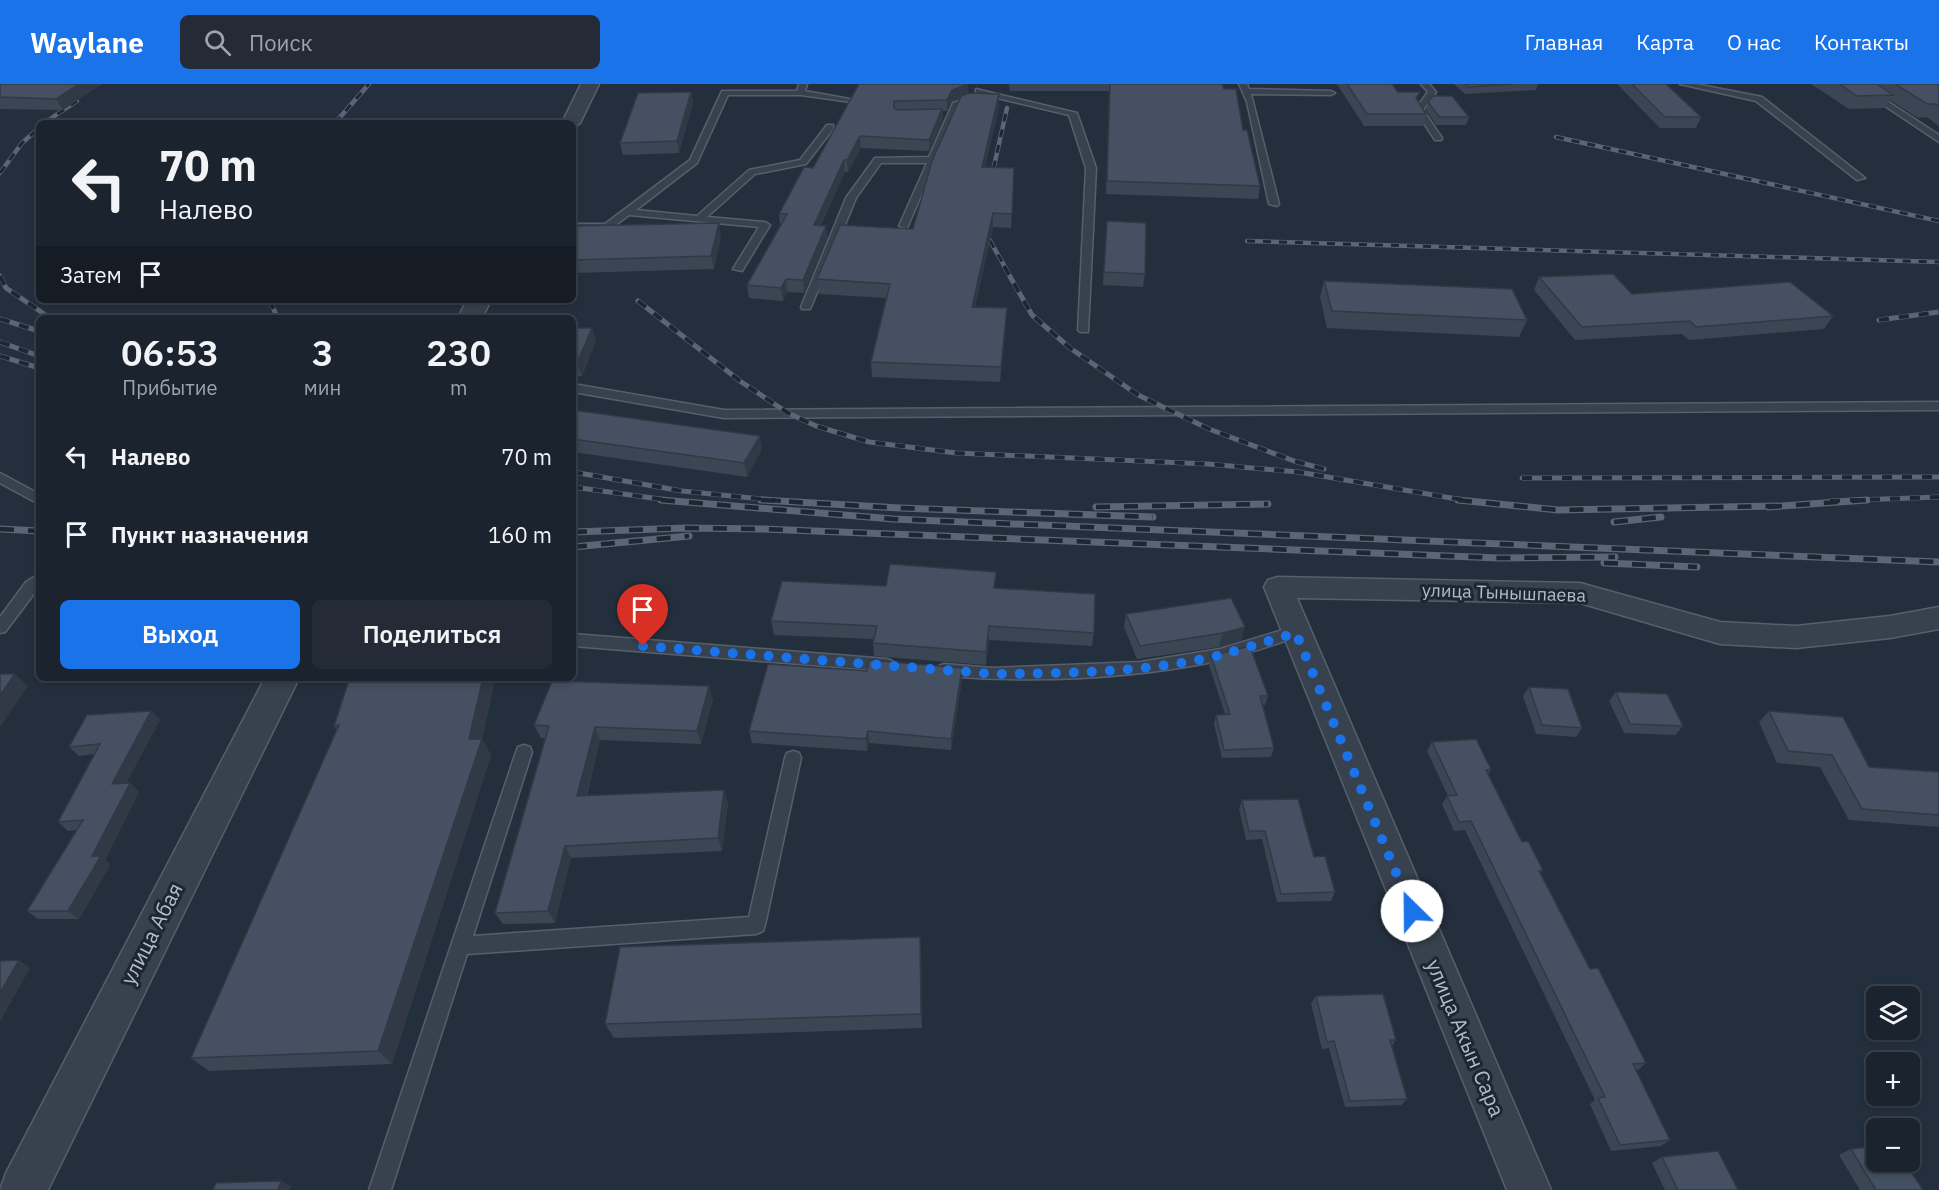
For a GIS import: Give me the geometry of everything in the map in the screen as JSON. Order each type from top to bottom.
[{"type":"street","points":[[572,120],[590,84]]},
{"type":"street","name":"улица Тынышпаева","points":[[1278,587],[1580,593],[1720,633],[1785,636],[1890,627],[1939,618]]},
{"type":"street","name":"улица Акын Сара","points":[[1278,587],[1529,1190]]},
{"type":"street","name":"улица Абая","points":[[23,1190],[280,681]]},
{"type":"lane","points":[[1425,84],[1432,92],[1419,110],[1438,138]]},
{"type":"lane","points":[[1684,84],[1759,99],[1860,178]]},
{"type":"lane","points":[[1856,84],[1939,139]]},
{"type":"lane","points":[[904,226],[956,105],[976,98],[980,87],[1074,113],[1091,168],[1084,330]]},
{"type":"lane","points":[[576,227],[607,227],[694,161],[725,93],[802,88],[851,100]]},
{"type":"lane","points":[[1274,204],[1251,102],[1245,88],[1331,93]]},
{"type":"lane","points":[[941,115],[952,115]]},
{"type":"lane","points":[[699,219],[752,172],[803,162],[830,127]]},
{"type":"lane","points":[[1922,128],[1939,128]]},
{"type":"lane","points":[[806,307],[851,198],[878,160],[932,160]]},
{"type":"lane","points":[[627,212],[765,225],[738,269]]},
{"type":"lane","points":[[576,389],[724,414],[1939,406]]},
{"type":"lane","points":[[0,477],[36,498]]},
{"type":"lane","points":[[0,628],[36,582]]},
{"type":"lane","points":[[934,669],[993,674],[1140,668],[1220,655],[1296,633]]},
{"type":"lane","points":[[576,640],[899,666]]},
{"type":"lane","points":[[380,1190],[524,752]]},
{"type":"lane","points":[[460,946],[756,925],[793,758]]},
{"type":"building","points":[[0,84],[79,84],[56,99],[0,97]]},
{"type":"building","points":[[859,84],[968,84],[952,90],[947,100],[894,101],[894,108],[898,110],[942,109],[929,140],[860,136],[847,160],[844,160],[814,225],[826,226],[803,280],[786,279],[781,288],[747,285],[787,214],[779,214],[804,167],[813,168]]},
{"type":"building","points":[[1110,84],[1222,84],[1224,89],[1236,89],[1243,130],[1247,130],[1260,186],[1107,181]]},
{"type":"building","points":[[1347,84],[1392,84],[1398,92],[1420,92],[1416,98],[1426,114],[1367,114]]},
{"type":"building","points":[[1465,84],[1514,84],[1468,87]]},
{"type":"building","points":[[1632,84],[1666,84],[1701,117],[1665,117]]},
{"type":"building","points":[[1839,84],[1877,84],[1893,95],[1857,96]]},
{"type":"building","points":[[1895,84],[1939,84],[1939,106],[1927,104]]},
{"type":"building","points":[[691,92],[677,141],[620,143],[638,93]]},
{"type":"building","points":[[969,93],[999,94],[982,167],[1014,168],[1012,214],[993,213],[972,307],[1007,308],[1001,367],[871,362],[890,284],[817,279],[840,225],[913,229],[932,161],[961,96]]},
{"type":"building","points":[[1433,96],[1452,96],[1469,117],[1439,117],[1428,102]]},
{"type":"building","points":[[1107,221],[1146,223],[1145,274],[1104,272]]},
{"type":"building","points":[[719,223],[711,256],[576,260],[576,226]]},
{"type":"building","points":[[1613,274],[1632,294],[1790,282],[1833,316],[1696,327],[1690,321],[1582,327],[1539,277]]},
{"type":"building","points":[[1324,281],[1512,289],[1527,320],[1332,311]]},
{"type":"building","points":[[576,328],[592,328],[577,363]]},
{"type":"building","points":[[576,410],[760,436],[744,463],[576,439]]},
{"type":"building","points":[[890,564],[996,572],[994,588],[1095,594],[1094,633],[989,626],[986,652],[873,643],[877,626],[771,621],[782,581],[886,586]]},
{"type":"building","points":[[1231,598],[1245,627],[1223,633],[1140,646],[1126,614]]},
{"type":"building","points":[[1250,646],[1268,696],[1260,696],[1274,748],[1224,750],[1216,715],[1230,714],[1211,656]]},
{"type":"building","points":[[869,660],[962,668],[951,739],[868,731],[866,739],[749,731],[768,664],[867,671]]},
{"type":"building","points":[[0,674],[15,674],[0,695]]},
{"type":"building","points":[[349,681],[482,681],[469,739],[482,739],[378,1051],[191,1058],[339,725],[334,726]]},
{"type":"building","points":[[552,681],[709,686],[697,731],[595,727],[577,796],[724,790],[718,838],[565,846],[548,911],[495,913],[549,726],[534,725]]},
{"type":"building","points":[[1529,687],[1568,689],[1582,728],[1542,725]]},
{"type":"building","points":[[1616,692],[1667,694],[1683,726],[1630,724]]},
{"type":"building","points":[[151,711],[112,784],[130,783],[92,856],[101,856],[68,911],[27,911],[83,820],[58,822],[100,744],[69,747],[87,715]]},
{"type":"building","points":[[1769,711],[1843,717],[1869,767],[1939,772],[1939,815],[1862,809],[1832,755],[1788,751]]},
{"type":"building","points":[[1476,739],[1491,769],[1486,770],[1522,842],[1528,841],[1543,870],[1539,871],[1590,969],[1598,968],[1646,1063],[1633,1064],[1670,1140],[1620,1145],[1598,1098],[1605,1097],[1471,821],[1459,822],[1447,796],[1457,795],[1432,742]]},
{"type":"building","points":[[1298,799],[1314,857],[1325,856],[1335,892],[1281,894],[1265,831],[1249,831],[1242,800]]},
{"type":"building","points":[[920,937],[921,1014],[605,1024],[620,947]]},
{"type":"building","points":[[19,960],[0,993],[0,961]]},
{"type":"building","points":[[1383,994],[1396,1040],[1390,1040],[1407,1099],[1350,1101],[1334,1041],[1327,1042],[1316,996]]},
{"type":"building","points":[[1866,1147],[1866,1172],[1911,1172],[1923,1190],[1876,1190],[1851,1149]]},
{"type":"building","points":[[1718,1151],[1738,1190],[1678,1190],[1662,1157]]},
{"type":"building","points":[[281,1181],[278,1190],[213,1190],[216,1183]]},
{"type":"railway","points":[[338,120],[369,84]]},
{"type":"railway","points":[[48,120],[77,101]]},
{"type":"railway","points":[[990,184],[1007,108]]},
{"type":"railway","points":[[0,173],[22,143],[36,131]]},
{"type":"railway","points":[[1556,137],[1939,221]]},
{"type":"railway","points":[[985,226],[985,232],[1005,267]]},
{"type":"railway","points":[[1247,241],[1939,262]]},
{"type":"railway","points":[[1004,266],[1032,315],[1070,348],[1138,395],[1209,429],[1294,461],[1324,469]]},
{"type":"railway","points":[[0,276],[6,288],[46,315]]},
{"type":"railway","points":[[638,301],[740,381],[788,413],[816,426],[869,442],[956,453],[1208,464],[1298,472],[1469,501]]},
{"type":"railway","points":[[270,303],[276,315]]},
{"type":"railway","points":[[1879,320],[1939,312]]},
{"type":"railway","points":[[0,319],[36,330]]},
{"type":"railway","points":[[0,342],[36,355]]},
{"type":"railway","points":[[0,356],[36,367]]},
{"type":"railway","points":[[576,473],[682,491],[781,501]]},
{"type":"railway","points":[[1522,478],[1939,477]]},
{"type":"railway","points":[[576,487],[674,501]]},
{"type":"railway","points":[[1830,501],[1939,497]]},
{"type":"railway","points":[[661,500],[893,519],[1939,562]]},
{"type":"railway","points":[[761,500],[900,508],[1153,517]]},
{"type":"railway","points":[[1458,500],[1558,510],[1777,506]]},
{"type":"railway","points":[[1768,507],[1867,500]]},
{"type":"railway","points":[[1096,507],[1268,504]]},
{"type":"railway","points":[[1614,522],[1661,517]]},
{"type":"railway","points":[[576,532],[686,528],[763,529],[1499,558],[1615,557]]},
{"type":"railway","points":[[0,529],[36,531]]},
{"type":"railway","points":[[576,547],[689,536]]},
{"type":"railway","points":[[1604,563],[1697,567]]},
{"type":"route","points":[[643,646],[993,674],[1049,673],[1140,668],[1181,662],[1220,655],[1296,633],[1412,911]]}]
